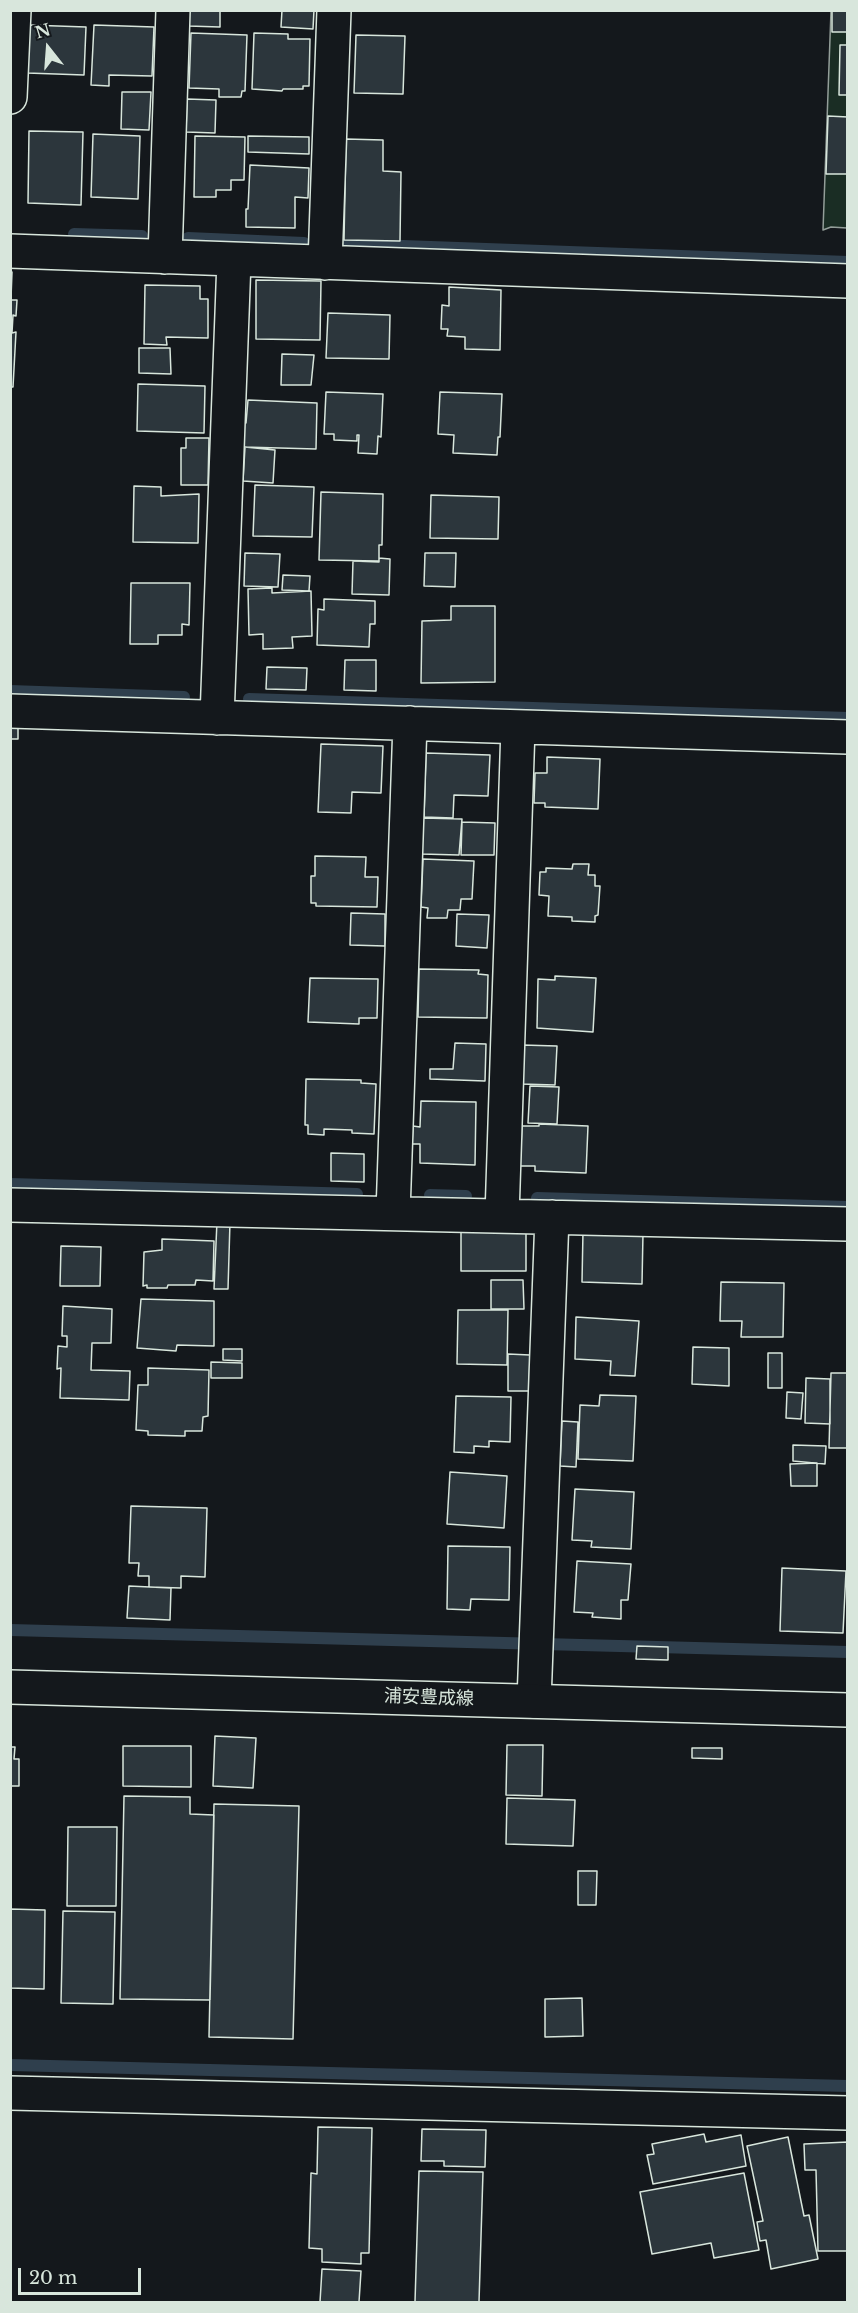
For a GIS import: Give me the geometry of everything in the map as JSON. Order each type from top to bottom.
[{"type":"street","points":[[10,98],[14,10]]},
{"type":"street","points":[[165,257],[173,10]]},
{"type":"street","points":[[325,263],[334,10]]},
{"type":"street","points":[[10,251],[848,281]]},
{"type":"street","points":[[217,718],[234,260]]},
{"type":"street","points":[[10,711],[848,737]]},
{"type":"street","points":[[393,1214],[410,723]]},
{"type":"street","points":[[502,1216],[518,727]]},
{"type":"street","points":[[10,1205],[848,1224]]},
{"type":"street","points":[[534,1701],[552,1217]]},
{"type":"street","name":"浦安豊成線","points":[[10,1687],[848,1710]]},
{"type":"street","points":[[10,2093],[848,2113]]},
{"type":"green space","points":[[831,11],[847,11],[847,228],[831,227],[823,230]]},
{"type":"building","points":[[189,10],[220,10],[220,27],[188,26]]},
{"type":"building","points":[[282,10],[314,10],[313,29],[281,27]]},
{"type":"building","points":[[832,10],[848,10],[848,32],[832,32]]},
{"type":"building","points":[[29,25],[86,27],[84,75],[27,73]]},
{"type":"building","points":[[94,25],[154,27],[152,76],[109,75],[109,86],[91,85]]},
{"type":"building","points":[[191,33],[247,35],[245,91],[242,91],[241,97],[219,97],[219,89],[189,88]]},
{"type":"building","points":[[254,33],[288,34],[288,39],[310,39],[309,86],[303,86],[303,89],[283,89],[282,91],[252,89]]},
{"type":"building","points":[[356,35],[405,36],[403,94],[354,93]]},
{"type":"building","points":[[840,45],[848,45],[848,95],[839,95]]},
{"type":"building","points":[[122,92],[151,92],[149,130],[121,129]]},
{"type":"building","points":[[187,99],[216,100],[215,133],[186,132]]},
{"type":"building","points":[[828,116],[848,117],[848,174],[826,174]]},
{"type":"building","points":[[29,131],[83,132],[81,205],[28,203]]},
{"type":"building","points":[[93,134],[140,136],[138,199],[91,197]]},
{"type":"building","points":[[195,136],[245,137],[244,180],[231,180],[231,190],[216,190],[216,197],[194,197]]},
{"type":"building","points":[[248,136],[309,137],[309,154],[248,152]]},
{"type":"building","points":[[346,139],[383,140],[383,171],[401,172],[400,241],[344,240]]},
{"type":"building","points":[[250,165],[309,168],[308,198],[295,197],[295,228],[246,227]]},
{"type":"building","points":[[10,272],[12,272],[11,298],[10,298]]},
{"type":"building","points":[[256,280],[321,281],[320,340],[256,339]]},
{"type":"building","points":[[145,285],[200,286],[200,299],[208,299],[208,338],[166,337],[167,345],[144,344]]},
{"type":"building","points":[[449,287],[501,290],[500,350],[465,349],[465,337],[447,336],[448,329],[441,329],[442,305],[449,306]]},
{"type":"building","points":[[10,300],[17,300],[12,333],[16,332],[13,387],[10,387]]},
{"type":"building","points":[[328,313],[390,315],[389,359],[326,358]]},
{"type":"building","points":[[139,348],[170,348],[171,374],[139,373]]},
{"type":"building","points":[[282,354],[314,355],[311,385],[281,385]]},
{"type":"building","points":[[138,384],[205,386],[204,433],[137,431]]},
{"type":"building","points":[[326,392],[383,394],[381,437],[378,436],[377,454],[358,453],[359,435],[357,435],[357,441],[334,440],[334,434],[324,434]]},
{"type":"building","points":[[440,392],[502,394],[497,455],[453,453],[454,435],[438,434]]},
{"type":"building","points":[[248,400],[317,403],[316,449],[243,447],[243,423],[246,423]]},
{"type":"building","points":[[186,438],[209,438],[208,485],[181,485],[181,448],[186,448]]},
{"type":"building","points":[[245,447],[275,450],[273,483],[243,481]]},
{"type":"building","points":[[255,485],[314,487],[312,537],[253,536]]},
{"type":"building","points":[[134,486],[161,487],[161,496],[199,494],[198,543],[133,542]]},
{"type":"building","points":[[321,492],[383,494],[382,545],[379,545],[379,561],[319,560]]},
{"type":"building","points":[[431,495],[499,497],[498,539],[430,538]]},
{"type":"building","points":[[245,553],[280,554],[278,587],[244,586]]},
{"type":"building","points":[[425,553],[456,553],[455,587],[424,586]]},
{"type":"building","points":[[379,558],[390,559],[389,595],[352,594],[353,561],[379,562]]},
{"type":"building","points":[[283,575],[310,576],[309,591],[282,590]]},
{"type":"building","points":[[131,583],[190,583],[189,625],[182,624],[182,635],[158,635],[158,644],[130,644]]},
{"type":"building","points":[[272,588],[272,593],[311,591],[312,636],[292,637],[293,648],[263,649],[263,634],[249,635],[248,589]]},
{"type":"building","points":[[324,599],[375,601],[375,624],[370,624],[369,647],[317,645],[318,609],[324,610]]},
{"type":"building","points":[[451,606],[495,606],[495,682],[421,683],[422,621],[451,620]]},
{"type":"building","points":[[345,660],[376,660],[376,691],[344,690]]},
{"type":"building","points":[[267,667],[307,668],[306,690],[266,689]]},
{"type":"building","points":[[10,727],[18,728],[18,739],[10,739]]},
{"type":"building","points":[[321,744],[383,746],[381,793],[352,792],[351,813],[318,812]]},
{"type":"building","points":[[426,753],[490,755],[488,796],[454,795],[453,818],[424,817]]},
{"type":"building","points":[[547,757],[600,759],[598,809],[545,807],[545,803],[534,803],[535,773],[547,773]]},
{"type":"building","points":[[423,818],[462,819],[459,855],[421,854]]},
{"type":"building","points":[[462,822],[495,823],[494,855],[461,855]]},
{"type":"building","points":[[315,856],[366,857],[365,877],[378,877],[377,907],[316,906],[316,903],[311,903],[311,876],[315,876]]},
{"type":"building","points":[[423,859],[474,861],[472,899],[461,899],[460,910],[448,910],[447,918],[427,918],[428,908],[421,907]]},
{"type":"building","points":[[573,864],[589,864],[588,875],[595,875],[595,886],[600,886],[598,915],[595,916],[595,922],[572,921],[572,917],[548,916],[549,896],[539,895],[540,872],[546,872],[546,868],[572,869]]},
{"type":"building","points":[[351,913],[385,914],[385,946],[350,945]]},
{"type":"building","points":[[457,914],[489,915],[487,948],[456,946]]},
{"type":"building","points":[[419,969],[479,970],[478,974],[488,975],[487,1018],[418,1017]]},
{"type":"building","points":[[555,976],[596,978],[593,1032],[537,1028],[538,979],[555,980]]},
{"type":"building","points":[[310,978],[378,979],[377,1018],[359,1018],[359,1024],[308,1022]]},
{"type":"building","points":[[455,1043],[486,1044],[485,1081],[430,1079],[430,1069],[453,1069]]},
{"type":"building","points":[[522,1045],[557,1046],[555,1085],[521,1084]]},
{"type":"building","points":[[306,1079],[361,1080],[361,1083],[376,1084],[374,1134],[324,1129],[324,1135],[308,1134],[308,1125],[305,1125]]},
{"type":"building","points":[[530,1086],[559,1087],[557,1124],[528,1123]]},
{"type":"building","points":[[421,1101],[476,1102],[475,1165],[420,1163],[420,1144],[412,1144],[413,1126],[420,1127]]},
{"type":"building","points":[[539,1124],[588,1126],[586,1173],[535,1171],[535,1166],[520,1166],[522,1126],[539,1126]]},
{"type":"building","points":[[331,1153],[364,1154],[364,1182],[331,1181]]},
{"type":"building","points":[[217,1221],[230,1222],[228,1289],[214,1289]]},
{"type":"building","points":[[461,1230],[526,1230],[526,1271],[461,1271]]},
{"type":"building","points":[[583,1231],[643,1233],[642,1284],[582,1282]]},
{"type":"building","points":[[162,1239],[214,1241],[213,1281],[196,1280],[195,1285],[168,1285],[167,1288],[143,1286],[144,1252],[162,1250]]},
{"type":"building","points":[[61,1246],[101,1247],[100,1286],[60,1286]]},
{"type":"building","points":[[491,1280],[523,1280],[524,1309],[491,1309]]},
{"type":"building","points":[[721,1282],[784,1283],[783,1337],[741,1337],[742,1321],[720,1321]]},
{"type":"building","points":[[141,1299],[214,1301],[214,1346],[177,1345],[176,1351],[137,1348]]},
{"type":"building","points":[[63,1306],[112,1309],[111,1343],[92,1343],[91,1370],[130,1371],[129,1400],[60,1398],[61,1368],[57,1369],[58,1346],[67,1347],[67,1336],[62,1336]]},
{"type":"building","points":[[458,1310],[508,1310],[507,1365],[457,1364]]},
{"type":"building","points":[[576,1317],[639,1321],[635,1376],[610,1375],[611,1361],[575,1359]]},
{"type":"building","points":[[693,1347],[729,1348],[729,1386],[692,1384]]},
{"type":"building","points":[[223,1349],[242,1349],[242,1361],[223,1360]]},
{"type":"building","points":[[768,1353],[782,1353],[782,1388],[768,1388]]},
{"type":"building","points":[[508,1354],[530,1355],[529,1391],[508,1391]]},
{"type":"building","points":[[211,1362],[242,1363],[242,1378],[211,1378]]},
{"type":"building","points":[[148,1368],[209,1370],[208,1416],[203,1417],[202,1431],[185,1431],[185,1436],[148,1435],[148,1431],[136,1430],[138,1385],[148,1385]]},
{"type":"building","points":[[831,1373],[848,1373],[848,1448],[829,1448]]},
{"type":"building","points":[[806,1378],[830,1379],[830,1424],[805,1423]]},
{"type":"building","points":[[787,1392],[803,1393],[801,1419],[786,1418]]},
{"type":"building","points":[[600,1395],[636,1396],[633,1461],[578,1459],[580,1405],[599,1406]]},
{"type":"building","points":[[456,1396],[511,1397],[510,1442],[489,1441],[489,1447],[474,1446],[474,1453],[454,1452]]},
{"type":"building","points":[[562,1421],[578,1422],[576,1467],[560,1466]]},
{"type":"building","points":[[793,1445],[826,1446],[825,1464],[793,1461]]},
{"type":"building","points":[[817,1463],[817,1486],[791,1486],[790,1464]]},
{"type":"building","points":[[450,1472],[507,1476],[504,1528],[447,1524]]},
{"type":"building","points":[[575,1489],[634,1492],[631,1549],[591,1547],[592,1541],[572,1540]]},
{"type":"building","points":[[131,1506],[207,1508],[205,1577],[181,1576],[181,1588],[149,1587],[149,1576],[138,1576],[139,1563],[129,1563]]},
{"type":"building","points":[[448,1546],[510,1547],[509,1600],[471,1599],[470,1610],[447,1609]]},
{"type":"building","points":[[577,1561],[631,1564],[628,1600],[621,1600],[621,1619],[592,1617],[593,1613],[574,1612]]},
{"type":"building","points":[[782,1568],[846,1571],[843,1633],[780,1631]]},
{"type":"building","points":[[129,1586],[171,1588],[170,1620],[127,1618]]},
{"type":"building","points":[[637,1646],[668,1647],[668,1660],[636,1659]]},
{"type":"building","points":[[215,1736],[256,1738],[253,1788],[213,1786]]},
{"type":"building","points":[[507,1745],[543,1745],[542,1796],[506,1795]]},
{"type":"building","points":[[123,1746],[191,1746],[191,1787],[123,1786]]},
{"type":"building","points":[[10,1747],[15,1747],[14,1759],[19,1759],[19,1786],[10,1786]]},
{"type":"building","points":[[692,1748],[722,1748],[722,1759],[692,1758]]},
{"type":"building","points":[[124,1796],[190,1797],[190,1814],[214,1815],[210,2000],[120,1999]]},
{"type":"building","points":[[507,1798],[575,1800],[573,1846],[506,1844]]},
{"type":"building","points":[[214,1804],[299,1806],[293,2039],[209,2037]]},
{"type":"building","points":[[68,1827],[117,1827],[116,1906],[67,1906]]},
{"type":"building","points":[[578,1871],[597,1871],[596,1905],[578,1905]]},
{"type":"building","points":[[10,1909],[45,1910],[44,1989],[10,1988]]},
{"type":"building","points":[[63,1911],[115,1912],[113,2004],[61,2003]]},
{"type":"building","points":[[582,1998],[583,2036],[545,2037],[545,1999]]},
{"type":"building","points":[[318,2127],[372,2128],[369,2253],[361,2253],[361,2264],[322,2262],[322,2249],[309,2248],[311,2173],[317,2174]]},
{"type":"building","points":[[422,2129],[486,2130],[485,2167],[444,2166],[444,2161],[421,2161]]},
{"type":"building","points":[[704,2134],[706,2142],[741,2135],[746,2166],[653,2184],[647,2155],[654,2154],[652,2144]]},
{"type":"building","points":[[788,2137],[804,2216],[809,2215],[818,2259],[771,2269],[766,2240],[760,2241],[757,2222],[763,2221],[747,2146]]},
{"type":"building","points":[[848,2142],[848,2251],[818,2251],[816,2170],[805,2170],[804,2144]]},
{"type":"building","points":[[419,2171],[483,2172],[479,2302],[415,2302]]},
{"type":"building","points":[[744,2173],[759,2250],[714,2258],[711,2243],[652,2254],[640,2192]]},
{"type":"building","points":[[322,2269],[361,2271],[359,2302],[320,2302]]},
{"type":"waterway","points":[[74,234],[142,236]]},
{"type":"waterway","points":[[188,238],[304,243]]},
{"type":"waterway","points":[[347,244],[848,262]]},
{"type":"waterway","points":[[10,691],[184,697]]},
{"type":"waterway","points":[[249,699],[848,718]]},
{"type":"waterway","points":[[10,1184],[357,1194]]},
{"type":"waterway","points":[[430,1195],[466,1196]]},
{"type":"waterway","points":[[537,1198],[848,1207]]},
{"type":"waterway","points":[[10,1630],[848,1652]]},
{"type":"waterway","points":[[10,2065],[848,2086]]}]
